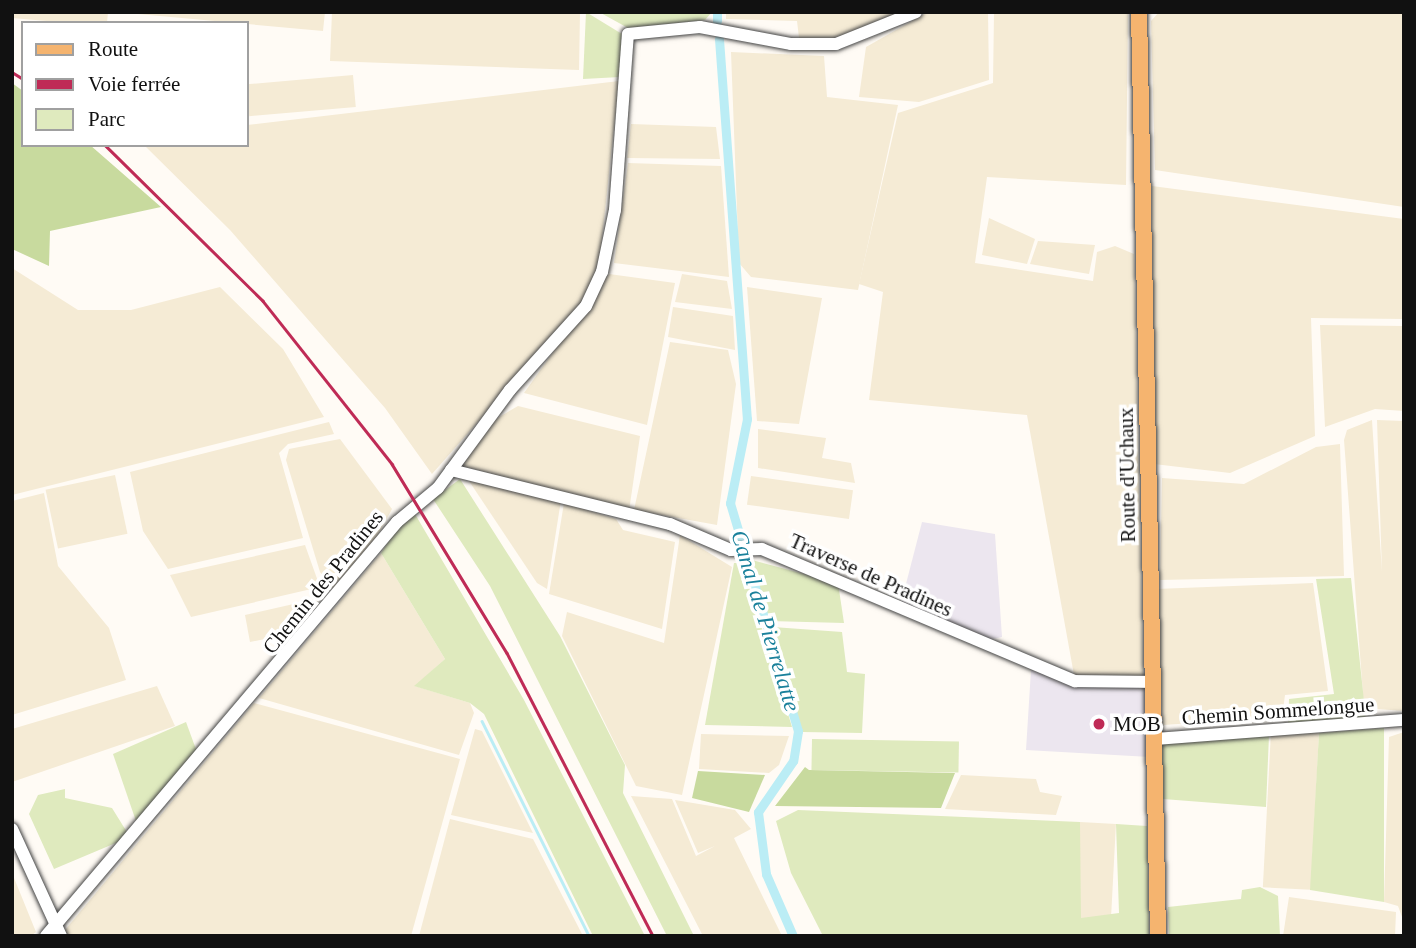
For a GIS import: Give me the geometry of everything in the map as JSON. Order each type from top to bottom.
[{"type":"main road","name":"Route d'Uchaux","points":[[1139,12],[1158,936]]},
{"type":"street","name":"Chemin des Pradines","points":[[54,933],[397,522],[451,470],[510,390],[586,306],[602,272],[619,177],[628,34],[700,27],[791,44],[836,44],[916,12]]},
{"type":"street","name":"Traverse de Pradines","points":[[451,470],[670,524],[740,549],[837,577],[1075,681],[1153,682]]},
{"type":"street","name":"Chemin Sommelongue","points":[[1155,739],[1404,720]]},
{"type":"street","points":[[12,830],[54,933]]},
{"type":"shaded area","points":[[12,12],[108,12],[107,21],[12,18]]},
{"type":"shaded area","points":[[116,12],[325,12],[323,31],[248,24],[248,21],[214,21]]},
{"type":"shaded area","points":[[332,12],[580,12],[579,70],[330,61]]},
{"type":"shaded area","points":[[726,12],[899,12],[833,43],[799,38],[797,21],[726,19]]},
{"type":"shaded area","points":[[928,12],[988,12],[989,80],[919,102],[859,97],[866,47]]},
{"type":"shaded area","points":[[994,12],[1128,12],[1126,185],[987,177],[975,263],[1093,281],[1097,252],[1115,246],[1134,254],[1143,677],[1074,675],[1027,415],[869,400],[883,292],[859,284],[898,113],[993,83]]},
{"type":"shaded area","points":[[1159,12],[1404,12],[1404,207],[1155,170],[1151,21]]},
{"type":"shaded area","points":[[731,52],[824,56],[827,97],[898,105],[858,290],[751,277],[739,263]]},
{"type":"shaded area","points":[[353,75],[356,107],[249,116],[248,84]]},
{"type":"shaded area","points":[[619,81],[598,275],[580,306],[432,474],[385,408],[230,230],[146,147],[248,147],[248,125]]},
{"type":"shaded area","points":[[631,124],[716,127],[720,159],[627,158]]},
{"type":"shaded area","points":[[628,163],[721,166],[729,277],[614,263]]},
{"type":"shaded area","points":[[1152,186],[1404,219],[1404,319],[1311,318],[1315,436],[1230,473],[1154,464]]},
{"type":"shaded area","points":[[989,218],[1035,239],[1027,264],[982,255]]},
{"type":"shaded area","points":[[1038,241],[1095,245],[1089,274],[1030,264]]},
{"type":"shaded area","points":[[12,268],[78,310],[131,310],[220,287],[283,349],[324,417],[12,495]]},
{"type":"shaded area","points":[[609,274],[675,283],[647,425],[524,393]]},
{"type":"shaded area","points":[[682,274],[727,281],[732,309],[675,302]]},
{"type":"shaded area","points":[[747,287],[822,298],[799,424],[757,421]]},
{"type":"shaded area","points":[[673,307],[733,316],[735,350],[668,337]]},
{"type":"shaded area","points":[[1320,325],[1404,326],[1404,411],[1375,409],[1325,427]]},
{"type":"shaded area","points":[[670,342],[728,350],[736,384],[717,525],[634,510]]},
{"type":"shaded area","points":[[518,406],[640,436],[629,511],[462,466],[494,420]]},
{"type":"shaded area","points":[[1372,420],[1382,572],[1377,420],[1404,421],[1404,711],[1364,708],[1344,440],[1347,430]]},
{"type":"shaded area","points":[[329,422],[334,434],[288,444],[279,453],[303,538],[168,569],[143,531],[130,472]]},
{"type":"shaded area","points":[[758,429],[826,438],[822,458],[851,463],[855,483],[758,468]]},
{"type":"shaded area","points":[[340,439],[392,509],[367,555],[334,590],[320,572],[286,460],[289,449]]},
{"type":"shaded area","points":[[1340,444],[1344,576],[1160,580],[1162,478],[1244,484],[1316,447]]},
{"type":"shaded area","points":[[115,475],[127,534],[58,548],[46,490]]},
{"type":"shaded area","points":[[751,476],[853,490],[849,519],[747,505]]},
{"type":"shaded area","points":[[469,481],[561,500],[547,589],[537,583]]},
{"type":"shaded area","points":[[44,493],[58,566],[109,628],[126,680],[12,715],[12,501]]},
{"type":"shaded area","points":[[564,503],[616,519],[623,530],[675,542],[662,629],[549,594]]},
{"type":"shaded area","points":[[922,522],[995,534],[1002,637],[983,641],[900,607]]},
{"type":"shaded area","points":[[680,535],[732,567],[682,795],[636,786],[562,636],[567,612],[664,643]]},
{"type":"shaded area","points":[[305,545],[320,587],[191,617],[170,575]]},
{"type":"shaded area","points":[[381,553],[445,659],[415,686],[470,703],[474,713],[459,755],[259,698]]},
{"type":"shaded area","points":[[1313,583],[1328,691],[1285,695],[1282,717],[1163,725],[1156,589]]},
{"type":"shaded area","points":[[320,598],[299,632],[250,642],[245,615]]},
{"type":"shaded area","points":[[1031,670],[1080,686],[1149,687],[1150,757],[1026,750]]},
{"type":"shaded area","points":[[157,686],[175,726],[12,782],[12,729]]},
{"type":"shaded area","points":[[254,703],[460,759],[411,936],[68,936],[65,930]]},
{"type":"shaded area","points":[[475,729],[482,731],[533,833],[451,815]]},
{"type":"shaded area","points":[[1271,730],[1319,733],[1311,890],[1263,887]]},
{"type":"shaded area","points":[[1404,732],[1402,917],[1398,906],[1384,902],[1389,737]]},
{"type":"shaded area","points":[[701,734],[789,736],[779,765],[769,773],[699,769]]},
{"type":"shaded area","points":[[961,775],[1036,779],[1040,792],[1062,796],[1056,815],[945,809]]},
{"type":"shaded area","points":[[631,796],[672,799],[696,856],[715,846],[698,853],[675,800],[735,810],[751,829],[734,838],[782,936],[703,936]]},
{"type":"shaded area","points":[[450,819],[533,839],[583,936],[419,936]]},
{"type":"shaded area","points":[[1080,822],[1116,824],[1111,920],[1075,918]]},
{"type":"shaded area","points":[[12,873],[36,932],[31,936],[12,936]]},
{"type":"shaded area","points":[[1289,897],[1396,912],[1395,936],[1283,936]]},
{"type":"green space","points":[[586,12],[622,34],[620,77],[583,79]]},
{"type":"green space","points":[[599,12],[712,12],[705,20],[628,28]]},
{"type":"green space","points":[[12,83],[21,90],[21,147],[92,147],[161,207],[50,231],[49,266],[12,249]]},
{"type":"green space","points":[[460,479],[560,636],[625,765],[623,793],[694,936],[667,936],[490,586],[433,499]]},
{"type":"green space","points":[[415,514],[524,700],[645,936],[593,936],[484,714],[470,703],[414,686],[445,659],[381,553],[402,521]]},
{"type":"green space","points":[[748,559],[838,583],[844,623],[769,621]]},
{"type":"green space","points":[[734,563],[742,563],[792,727],[705,725]]},
{"type":"green space","points":[[1351,578],[1366,720],[1288,728],[1289,699],[1334,694],[1316,579]]},
{"type":"green space","points":[[773,627],[842,632],[847,672],[865,674],[862,733],[802,732]]},
{"type":"green space","points":[[186,722],[197,752],[138,827],[113,754]]},
{"type":"green space","points":[[1384,728],[1384,902],[1310,890],[1319,733]]},
{"type":"green space","points":[[1269,735],[1266,807],[1163,799],[1159,743]]},
{"type":"green space","points":[[812,739],[959,742],[958,773],[811,770]]},
{"type":"green space","points":[[805,767],[809,770],[955,773],[941,808],[775,806]]},
{"type":"green space","points":[[698,771],[765,775],[749,812],[692,798]]},
{"type":"green space","points":[[65,789],[65,798],[112,808],[130,837],[54,869],[29,814],[38,795]]},
{"type":"green space","points":[[798,810],[1080,822],[1081,918],[1119,913],[1116,824],[1147,826],[1149,936],[823,936],[791,873],[776,821]]},
{"type":"green space","points":[[1260,887],[1278,896],[1280,936],[1169,936],[1168,907],[1241,899],[1242,890]]},
{"type":"waterway","name":"Canal de Pierrelatte","points":[[717,12],[717,21]]},
{"type":"waterway","name":"Canal de Pierrelatte","points":[[719,39],[747,419],[730,503],[798,731],[793,761],[758,812],[766,874],[793,936]]},
{"type":"waterway","points":[[482,721],[589,936]]},
{"type":"railway","points":[[12,72],[21,78]]},
{"type":"railway","points":[[107,147],[263,301],[392,464],[507,653],[653,936]]},
{"type":"place","name":"MOB","points":[[1099,724]]}]
